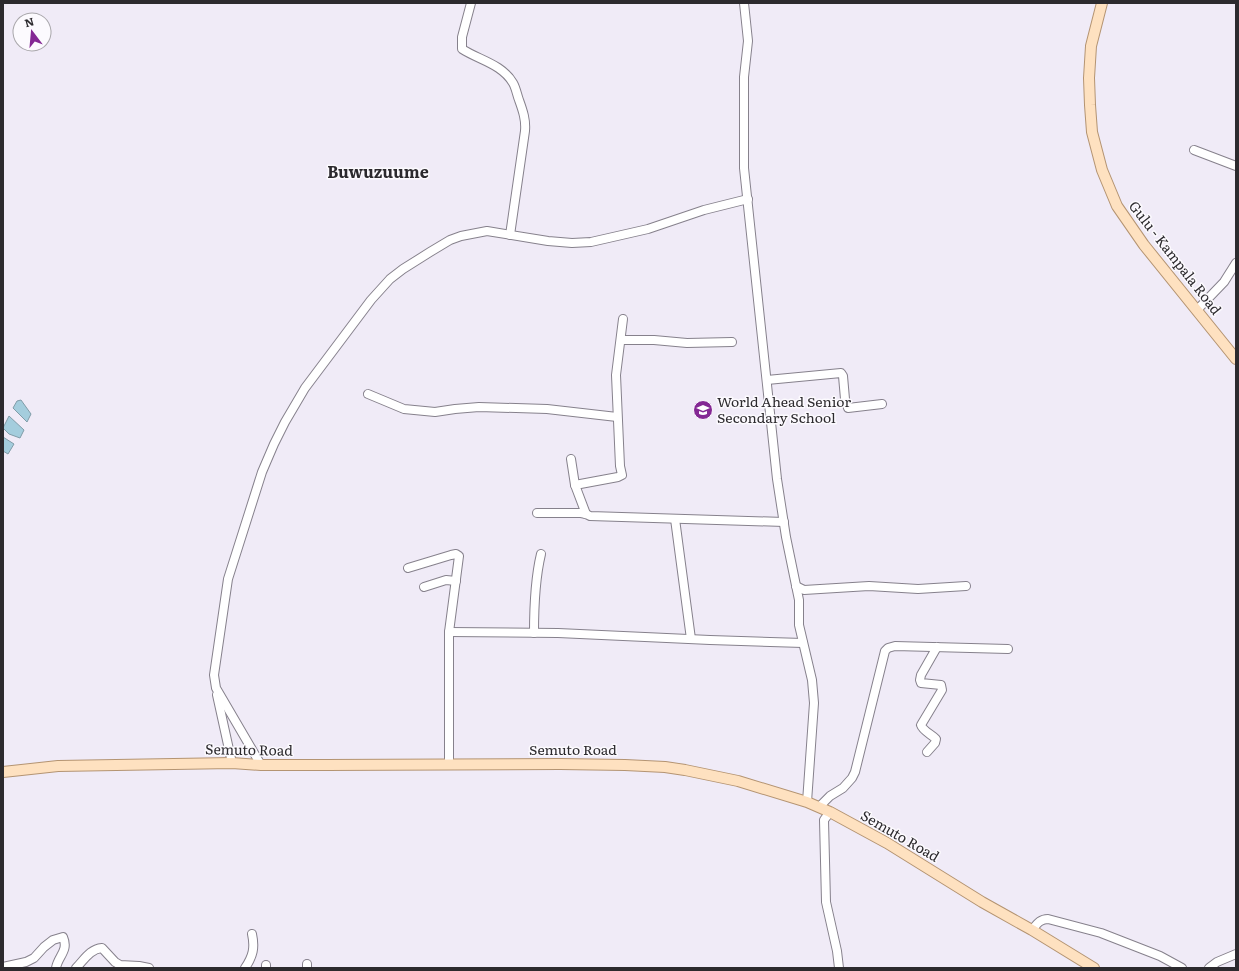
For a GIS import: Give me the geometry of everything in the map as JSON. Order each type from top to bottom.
[{"type":"main road","name":"Gulu - Kampala Road","points":[[1102,3],[1091,46],[1089,78],[1092,132],[1098,159],[1117,206],[1144,245],[1236,359]]},
{"type":"main road","name":"Semuto Road","points":[[3,772],[58,766],[232,763],[325,766],[625,764],[685,770],[738,781],[807,802],[830,812],[887,843],[982,902],[1032,930],[1094,968]]},
{"type":"street","points":[[471,3],[462,37],[462,49],[489,62],[508,76],[514,84],[524,114],[525,131],[510,235]]},
{"type":"street","points":[[744,3],[748,41],[744,77],[744,168],[777,479],[796,586],[799,608],[799,625],[812,680],[814,703],[807,802]]},
{"type":"street","points":[[1194,150],[1236,166]]},
{"type":"street","points":[[232,763],[214,675],[228,579],[262,472],[285,422],[305,388],[371,300],[390,279],[430,252],[450,240],[461,236],[487,231],[540,240],[572,243],[591,242],[648,229],[704,210],[748,199]]},
{"type":"street","points":[[1197,310],[1224,282],[1236,263]]},
{"type":"street","points":[[575,484],[618,477],[622,475],[620,466],[616,375],[623,319]]},
{"type":"street","points":[[621,340],[654,340],[687,343],[732,342]]},
{"type":"street","points":[[767,380],[841,373],[843,376],[845,400],[848,408],[882,404]]},
{"type":"street","points":[[368,394],[404,409],[436,412],[480,407],[547,409],[618,417]]},
{"type":"street","points":[[571,459],[575,484],[586,514]]},
{"type":"street","points":[[537,514],[586,514],[590,516],[784,522]]},
{"type":"street","points":[[675,519],[691,639]]},
{"type":"street","points":[[408,568],[451,555],[456,554],[459,556],[449,632],[449,764]]},
{"type":"street","points":[[534,633],[534,612],[541,554]]},
{"type":"street","points":[[424,587],[446,580],[456,580]]},
{"type":"street","points":[[796,586],[804,590],[869,586],[918,588],[966,586]]},
{"type":"street","points":[[449,632],[558,633],[803,643]]},
{"type":"street","points":[[819,807],[830,796],[843,788],[855,772],[885,651],[891,646],[1008,649]]},
{"type":"street","points":[[927,752],[931,749],[936,739],[920,725],[942,690],[942,686],[937,684],[921,683],[920,680],[921,675],[937,647]]},
{"type":"street","points":[[216,688],[261,765]]},
{"type":"street","points":[[830,812],[824,820],[824,868],[826,902],[837,950],[839,968]]},
{"type":"street","points":[[1032,930],[1044,919],[1056,921],[1101,933],[1160,956],[1182,968]]},
{"type":"street","points":[[245,968],[252,956],[254,944],[252,934]]},
{"type":"street","points":[[3,967],[26,962],[34,958],[53,940],[63,937],[65,942],[64,952],[56,968]]},
{"type":"street","points":[[76,968],[96,948],[102,948],[115,962],[120,965],[149,968]]},
{"type":"street","points":[[1209,968],[1217,962],[1236,954]]},
{"type":"water","points":[[21,400],[31,414],[27,422],[13,408],[17,401]]},
{"type":"water","points":[[9,416],[24,430],[20,438],[9,434],[3,428]]},
{"type":"water","points":[[3,437],[14,444],[8,454],[3,451]]},
{"type":"place","name":"World Ahead Senior Secondary School","points":[[703,410]]},
{"type":"district","name":"Buwuzuume","points":[[378,172]]}]
